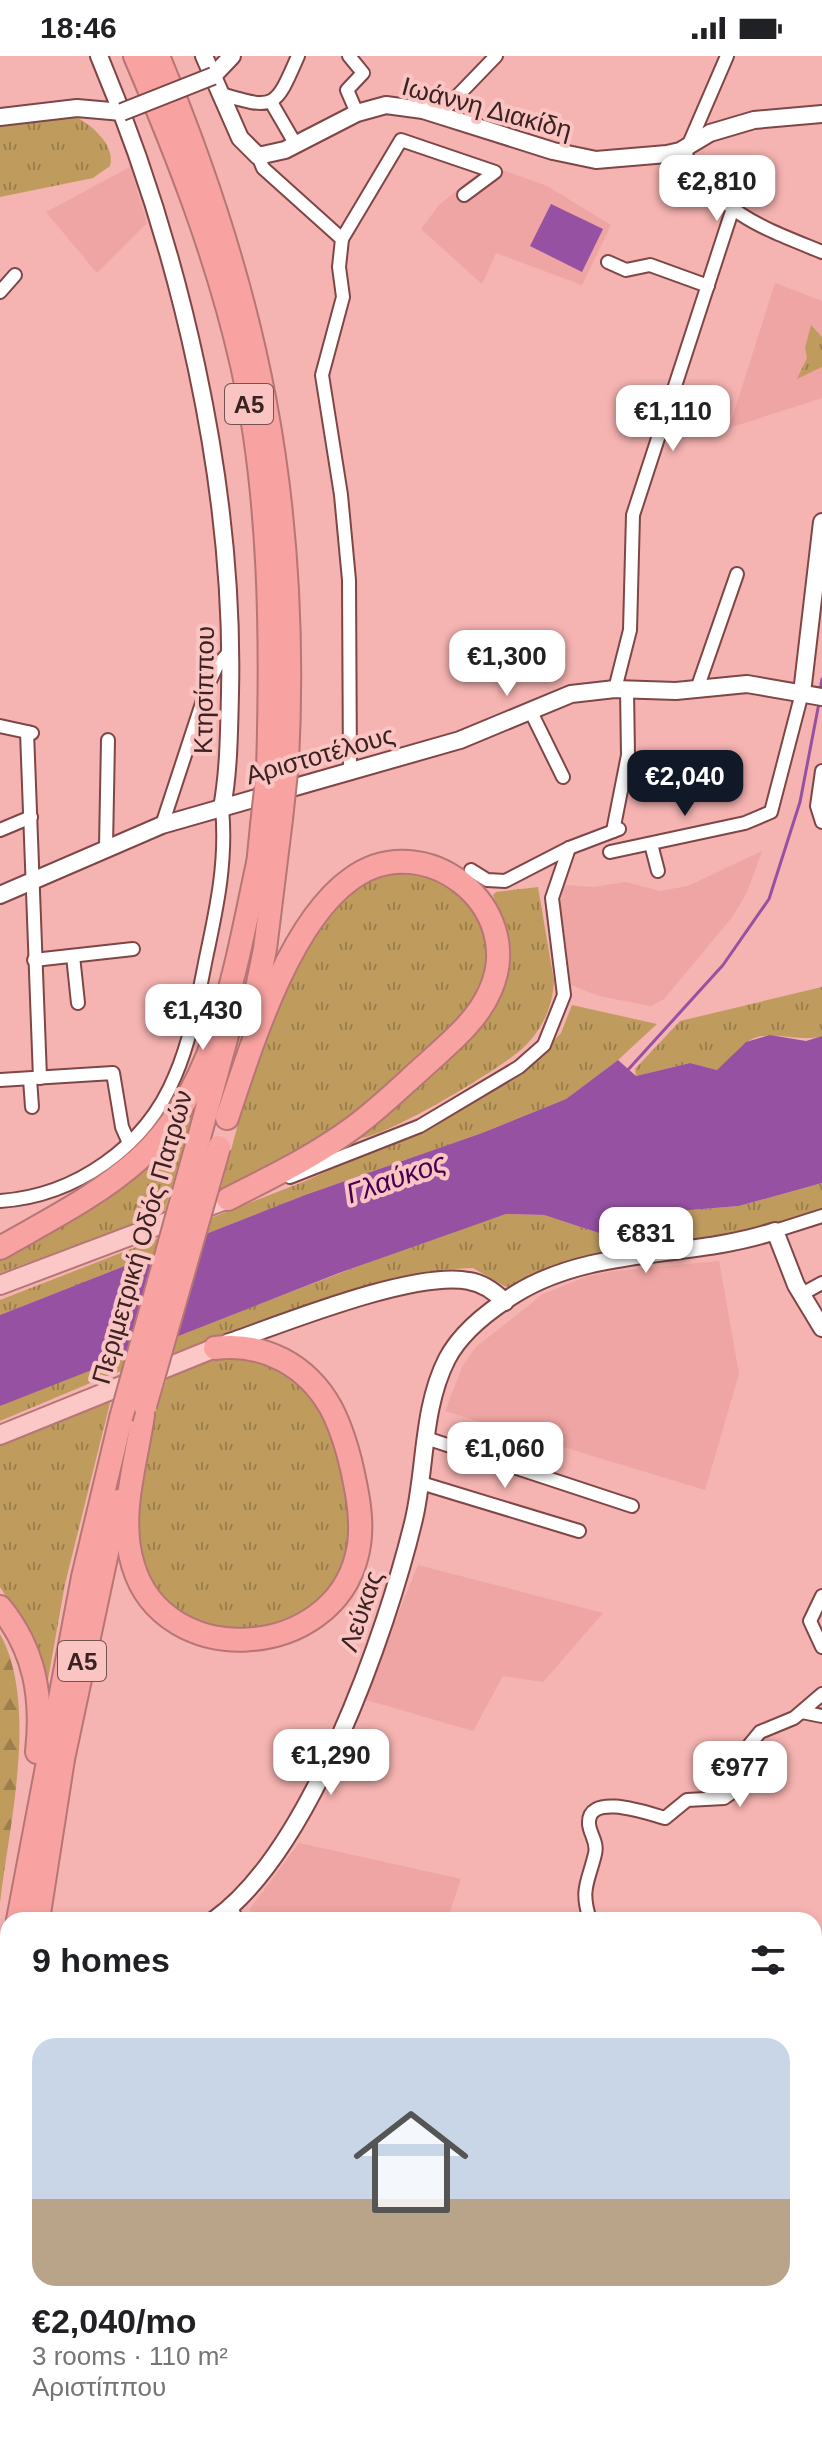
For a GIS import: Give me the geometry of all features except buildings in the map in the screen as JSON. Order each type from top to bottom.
[{"type":"highway","name":"Περιμετρική Οδός Πατρών","points":[[135,56],[206,237],[245,379],[267,571],[277,767]]},
{"type":"highway","name":"Περιμετρική Οδός Πατρών","points":[[158,56],[219,219],[246,309],[269,416],[288,570],[290,666],[272,822],[265,949],[227,1118],[208,1146]]},
{"type":"highway","name":"Περιμετρική Οδός Πατρών","points":[[39,1912],[63,1759],[91,1614],[136,1413],[208,1146],[258,863],[272,822]]},
{"type":"highway","points":[[227,1118],[276,984],[303,938],[344,884],[380,864],[416,861],[450,873],[474,893],[493,926],[497,957],[490,992],[476,1015],[354,1127],[316,1153],[228,1199]]},
{"type":"highway","points":[[0,1248],[121,1173],[172,1122],[195,1081],[232,980],[258,863]]},
{"type":"highway","points":[[136,1413],[126,1518],[132,1564],[151,1598],[168,1615],[193,1631],[230,1642],[283,1634],[307,1623],[329,1606],[347,1582],[357,1557],[361,1529],[353,1473],[334,1413],[306,1374],[288,1362],[245,1347],[215,1348]]},
{"type":"highway","name":"Περιμετρική Οδός Πατρών","points":[[19,1912],[83,1577],[136,1413]]},
{"type":"highway","points":[[0,1607],[27,1649],[39,1692],[38,1747],[24,1875]]},
{"type":"main road","points":[[0,1285],[228,1199]]},
{"type":"main road","points":[[0,1435],[215,1348]]},
{"type":"street","name":"Κτησίππου","points":[[0,1201],[26,1198],[82,1177],[111,1160],[129,1143],[168,1091],[190,1032],[222,882],[222,808],[231,650],[224,539],[204,401],[177,292],[122,112],[99,56]]},
{"type":"street","points":[[204,56],[240,138],[258,156],[263,168],[342,239]]},
{"type":"street","points":[[0,117],[77,108],[122,112],[213,76],[232,56]]},
{"type":"street","points":[[221,94],[258,105],[271,102],[284,89],[298,56]]},
{"type":"street","points":[[349,56],[363,73],[347,90],[357,113]]},
{"type":"street","points":[[440,114],[496,56]]},
{"type":"street","points":[[727,56],[690,142],[687,158],[715,197],[732,211],[822,252]]},
{"type":"street","points":[[271,102],[296,145]]},
{"type":"street","name":"Ιωάννη Διακίδη","points":[[258,156],[296,145],[357,113],[394,104],[440,114],[587,159],[667,154],[680,151],[690,142],[762,118],[822,114]]},
{"type":"street","points":[[350,771],[349,580],[336,457],[322,375],[343,297],[339,267],[342,239],[401,140],[495,172],[464,195]]},
{"type":"street","points":[[471,870],[487,880],[505,881],[569,848],[616,830],[628,755],[621,690],[631,623],[633,515],[732,211]]},
{"type":"street","points":[[608,262],[626,270],[650,265],[708,286]]},
{"type":"street","points":[[0,292],[15,275]]},
{"type":"street","points":[[610,852],[745,823],[771,812],[811,695],[822,522]]},
{"type":"street","points":[[697,689],[737,574]]},
{"type":"street","points":[[162,825],[208,685],[217,666],[231,650]]},
{"type":"street","name":"Αριστοτέλους","points":[[0,895],[162,825],[460,740],[571,694],[747,684],[811,695]]},
{"type":"street","points":[[530,710],[563,777]]},
{"type":"street","points":[[0,726],[31,732],[35,1078],[32,1107]]},
{"type":"street","points":[[106,847],[108,740]]},
{"type":"street","points":[[822,771],[817,806],[822,822]]},
{"type":"street","points":[[0,830],[31,817]]},
{"type":"street","points":[[651,844],[658,871]]},
{"type":"street","points":[[228,1199],[420,1126],[519,1067],[544,1045],[564,995],[552,898],[569,848]]},
{"type":"street","points":[[34,960],[133,949]]},
{"type":"street","points":[[73,956],[78,1003]]},
{"type":"street","points":[[0,1080],[113,1073],[122,1127],[129,1143]]},
{"type":"street","points":[[822,1216],[775,1231],[802,1294],[822,1328]]},
{"type":"street","name":"Λεύκας","points":[[235,1912],[270,1865],[328,1760],[389,1610],[421,1483],[434,1396],[449,1355],[467,1333],[519,1292],[577,1269],[775,1231]]},
{"type":"street","points":[[215,1348],[339,1304],[433,1281],[478,1283],[505,1302]]},
{"type":"street","points":[[802,1294],[822,1283]]},
{"type":"street","points":[[426,1438],[632,1506]]},
{"type":"street","points":[[421,1483],[579,1531]]},
{"type":"street","points":[[822,1596],[810,1621],[822,1647]]},
{"type":"street","points":[[588,1912],[583,1894],[597,1847],[589,1822],[597,1809],[616,1806],[665,1818],[687,1800],[724,1798],[734,1791],[746,1749],[760,1732],[802,1712],[822,1694]]},
{"type":"street","points":[[802,1712],[822,1716]]},
{"type":"shaded area","points":[[488,165],[547,186],[611,225],[582,285],[496,253],[482,284],[421,229],[439,205]]},
{"type":"shaded area","points":[[130,167],[147,223],[97,273],[46,212]]},
{"type":"shaded area","points":[[775,283],[822,301],[822,398],[729,428]]},
{"type":"shaded area","points":[[762,851],[747,892],[733,916],[664,999],[651,1006],[599,996],[571,985],[560,905],[564,885],[593,887],[626,882],[660,891],[688,886]]},
{"type":"shaded area","points":[[719,1261],[739,1374],[705,1490],[445,1411],[463,1365],[476,1347],[543,1294],[588,1276]]},
{"type":"shaded area","points":[[418,1565],[603,1613],[543,1682],[503,1676],[473,1731],[363,1699]]},
{"type":"shaded area","points":[[299,1843],[461,1879],[450,1912],[249,1910]]},
{"type":"green space","points":[[71,114],[100,135],[109,150],[110,166],[93,178],[0,197],[0,125]]},
{"type":"green space","points":[[811,325],[822,337],[822,367],[797,379],[807,358],[805,348]]},
{"type":"green space","points":[[409,869],[459,889],[485,928],[488,967],[470,1009],[347,1123],[251,1180],[220,1191],[268,1012],[328,912],[363,880]]},
{"type":"green space","points":[[538,887],[554,981],[549,1008],[536,1033],[512,1057],[468,1086],[390,1128],[356,1139],[457,1047],[503,927],[493,895],[496,892]]},
{"type":"green space","points":[[822,987],[822,1036],[764,1036],[746,1043],[717,1070],[690,1063],[636,1076],[635,1069],[680,1021]]},
{"type":"green space","points":[[572,1005],[657,1024],[618,1060],[566,1099],[482,1133],[305,1195],[0,1315],[0,1300],[303,1182],[451,1115],[526,1069],[561,1033]]},
{"type":"green space","points":[[202,1085],[164,1213],[0,1273],[0,1259],[67,1219]]},
{"type":"green space","points":[[822,1183],[822,1212],[776,1227],[556,1264],[515,1286],[506,1287],[473,1268],[435,1270],[366,1286],[107,1376],[0,1421],[0,1406],[38,1388],[422,1242],[506,1214],[544,1215],[602,1234],[639,1230],[678,1211],[739,1206]]},
{"type":"green space","points":[[227,1356],[264,1360],[281,1366],[311,1394],[331,1431],[350,1509],[349,1550],[336,1583],[314,1608],[285,1623],[252,1629],[219,1627],[188,1615],[161,1594],[143,1564],[137,1541],[135,1517],[140,1468],[168,1375]]},
{"type":"green space","points":[[112,1395],[65,1584],[47,1685],[31,1635],[0,1587],[0,1442]]},
{"type":"green space","points":[[0,1634],[12,1663],[20,1730],[0,1903]]},
{"type":"water","points":[[551,204],[603,229],[582,272],[530,246]]},
{"type":"water","name":"Γλαύκος","points":[[770,1035],[806,1041],[822,1036],[822,1183],[739,1206],[678,1211],[639,1230],[602,1234],[544,1215],[506,1214],[339,1273],[0,1406],[0,1315],[305,1195],[482,1133],[566,1099],[618,1060],[636,1076],[690,1063],[717,1070],[746,1042]]},
{"type":"waterway","points":[[820,691],[822,679]]},
{"type":"waterway","points":[[626,1072],[723,965],[769,899],[800,802],[819,703]]}]
